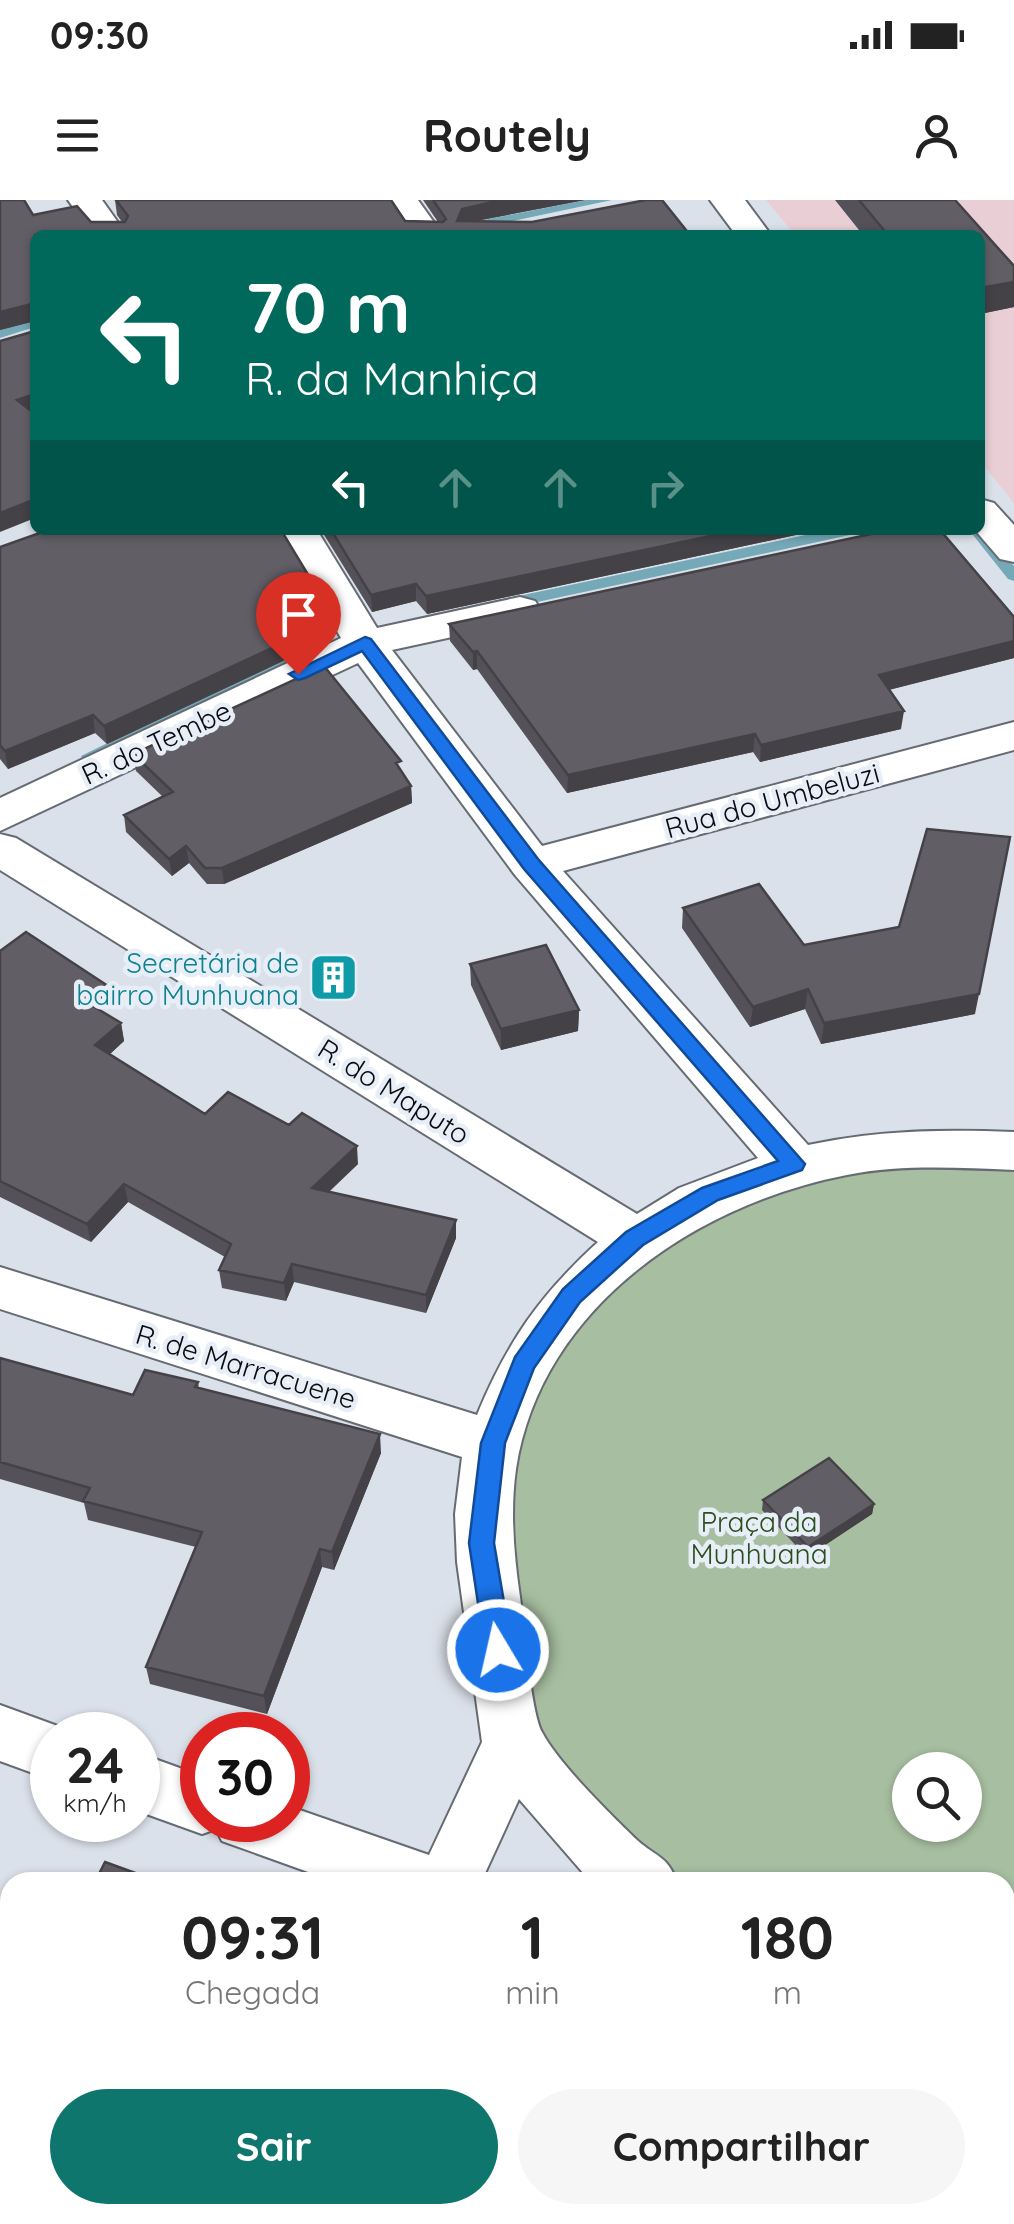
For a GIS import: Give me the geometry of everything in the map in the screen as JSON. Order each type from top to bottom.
[{"type":"street","points":[[84,200],[106,230]]},
{"type":"street","points":[[401,200],[422,230]]},
{"type":"street","points":[[727,200],[750,230]]},
{"type":"street","points":[[985,517],[1014,550]]},
{"type":"street","points":[[300,535],[365,643],[531,864],[794,1164]]},
{"type":"street","name":"R. do Tembe","points":[[0,816],[365,643],[554,602]]},
{"type":"street","name":"Rua do Umbeluzi","points":[[531,864],[1014,736]]},
{"type":"street","name":"R. do Maputo","points":[[0,848],[634,1238]]},
{"type":"street","points":[[629,1872],[618,1865],[513,1743],[482,1543],[493,1443],[524,1364],[572,1296],[634,1238],[710,1194],[794,1164],[888,1148],[1014,1151]]},
{"type":"street","name":"R. de Marracuene","points":[[0,1288],[493,1443]]},
{"type":"street","points":[[0,1733],[30,1744]]},
{"type":"street","points":[[454,1872],[513,1743]]},
{"type":"street","points":[[306,1842],[392,1872]]},
{"type":"shaded area","points":[[766,200],[1014,200],[1014,503],[985,467],[985,230],[791,230]]},
{"type":"green space","name":"Praça da Munhuana","points":[[893,1160],[1014,1166],[1014,1872],[663,1872],[633,1853],[533,1741],[502,1540],[513,1454],[544,1370],[588,1301],[722,1203]]},
{"type":"building","points":[[0,200],[24,200],[33,215],[77,206],[91,222],[125,222],[128,216],[116,200],[391,200],[405,221],[443,222],[446,219],[433,200],[501,200],[462,209],[457,221],[532,222],[662,200],[686,230],[30,230],[30,304],[0,312]]},
{"type":"building","points":[[859,200],[955,200],[982,230],[884,230]]},
{"type":"building","points":[[985,234],[1014,266],[1014,282],[985,287]]},
{"type":"building","points":[[30,332],[30,396],[17,400],[30,410],[30,501],[0,513],[0,341]]},
{"type":"building","points":[[34,535],[284,535],[327,606],[285,617],[300,635],[104,726],[93,715],[5,751],[0,745],[0,547]]},
{"type":"building","points":[[334,535],[715,535],[426,596],[416,584],[371,595]]},
{"type":"building","points":[[867,535],[944,535],[1014,617],[1014,641],[879,675],[904,711],[761,745],[755,734],[568,775],[477,651],[473,652],[449,624]]},
{"type":"building","points":[[324,666],[401,761],[396,763],[411,786],[222,868],[205,868],[186,846],[169,859],[124,815],[173,792],[133,754]]},
{"type":"building","points":[[927,829],[1010,837],[979,994],[824,1023],[808,989],[753,1007],[683,908],[759,884],[804,945],[899,927]]},
{"type":"building","points":[[26,932],[105,984],[83,1000],[121,1023],[95,1045],[205,1114],[228,1092],[289,1125],[302,1113],[357,1146],[312,1188],[456,1220],[426,1295],[292,1264],[284,1283],[219,1270],[231,1244],[124,1184],[87,1224],[0,1181],[0,951]]},
{"type":"building","points":[[546,945],[579,1010],[501,1029],[470,964]]},
{"type":"building","points":[[0,1358],[133,1395],[145,1370],[198,1382],[195,1387],[380,1434],[332,1552],[320,1549],[264,1696],[146,1667],[202,1532],[83,1501],[90,1488],[0,1462]]},
{"type":"building","points":[[829,1458],[874,1504],[808,1547],[763,1500]]},
{"type":"building","points":[[105,1862],[132,1872],[100,1872]]},
{"type":"waterway","points":[[453,230],[606,200]]},
{"type":"waterway","points":[[0,334],[30,325]]},
{"type":"waterway","points":[[505,604],[827,535]]},
{"type":"waterway","points":[[981,535],[1014,576]]},
{"type":"waterway","points":[[89,756],[264,673],[299,661]]},
{"type":"place","name":"Secretária de bairro Munhuana","points":[[334,978]]},
{"type":"route","points":[[298,674],[365,643],[531,864],[794,1164],[710,1194],[634,1238],[572,1296],[524,1364],[493,1443],[482,1543],[498,1650]]}]
